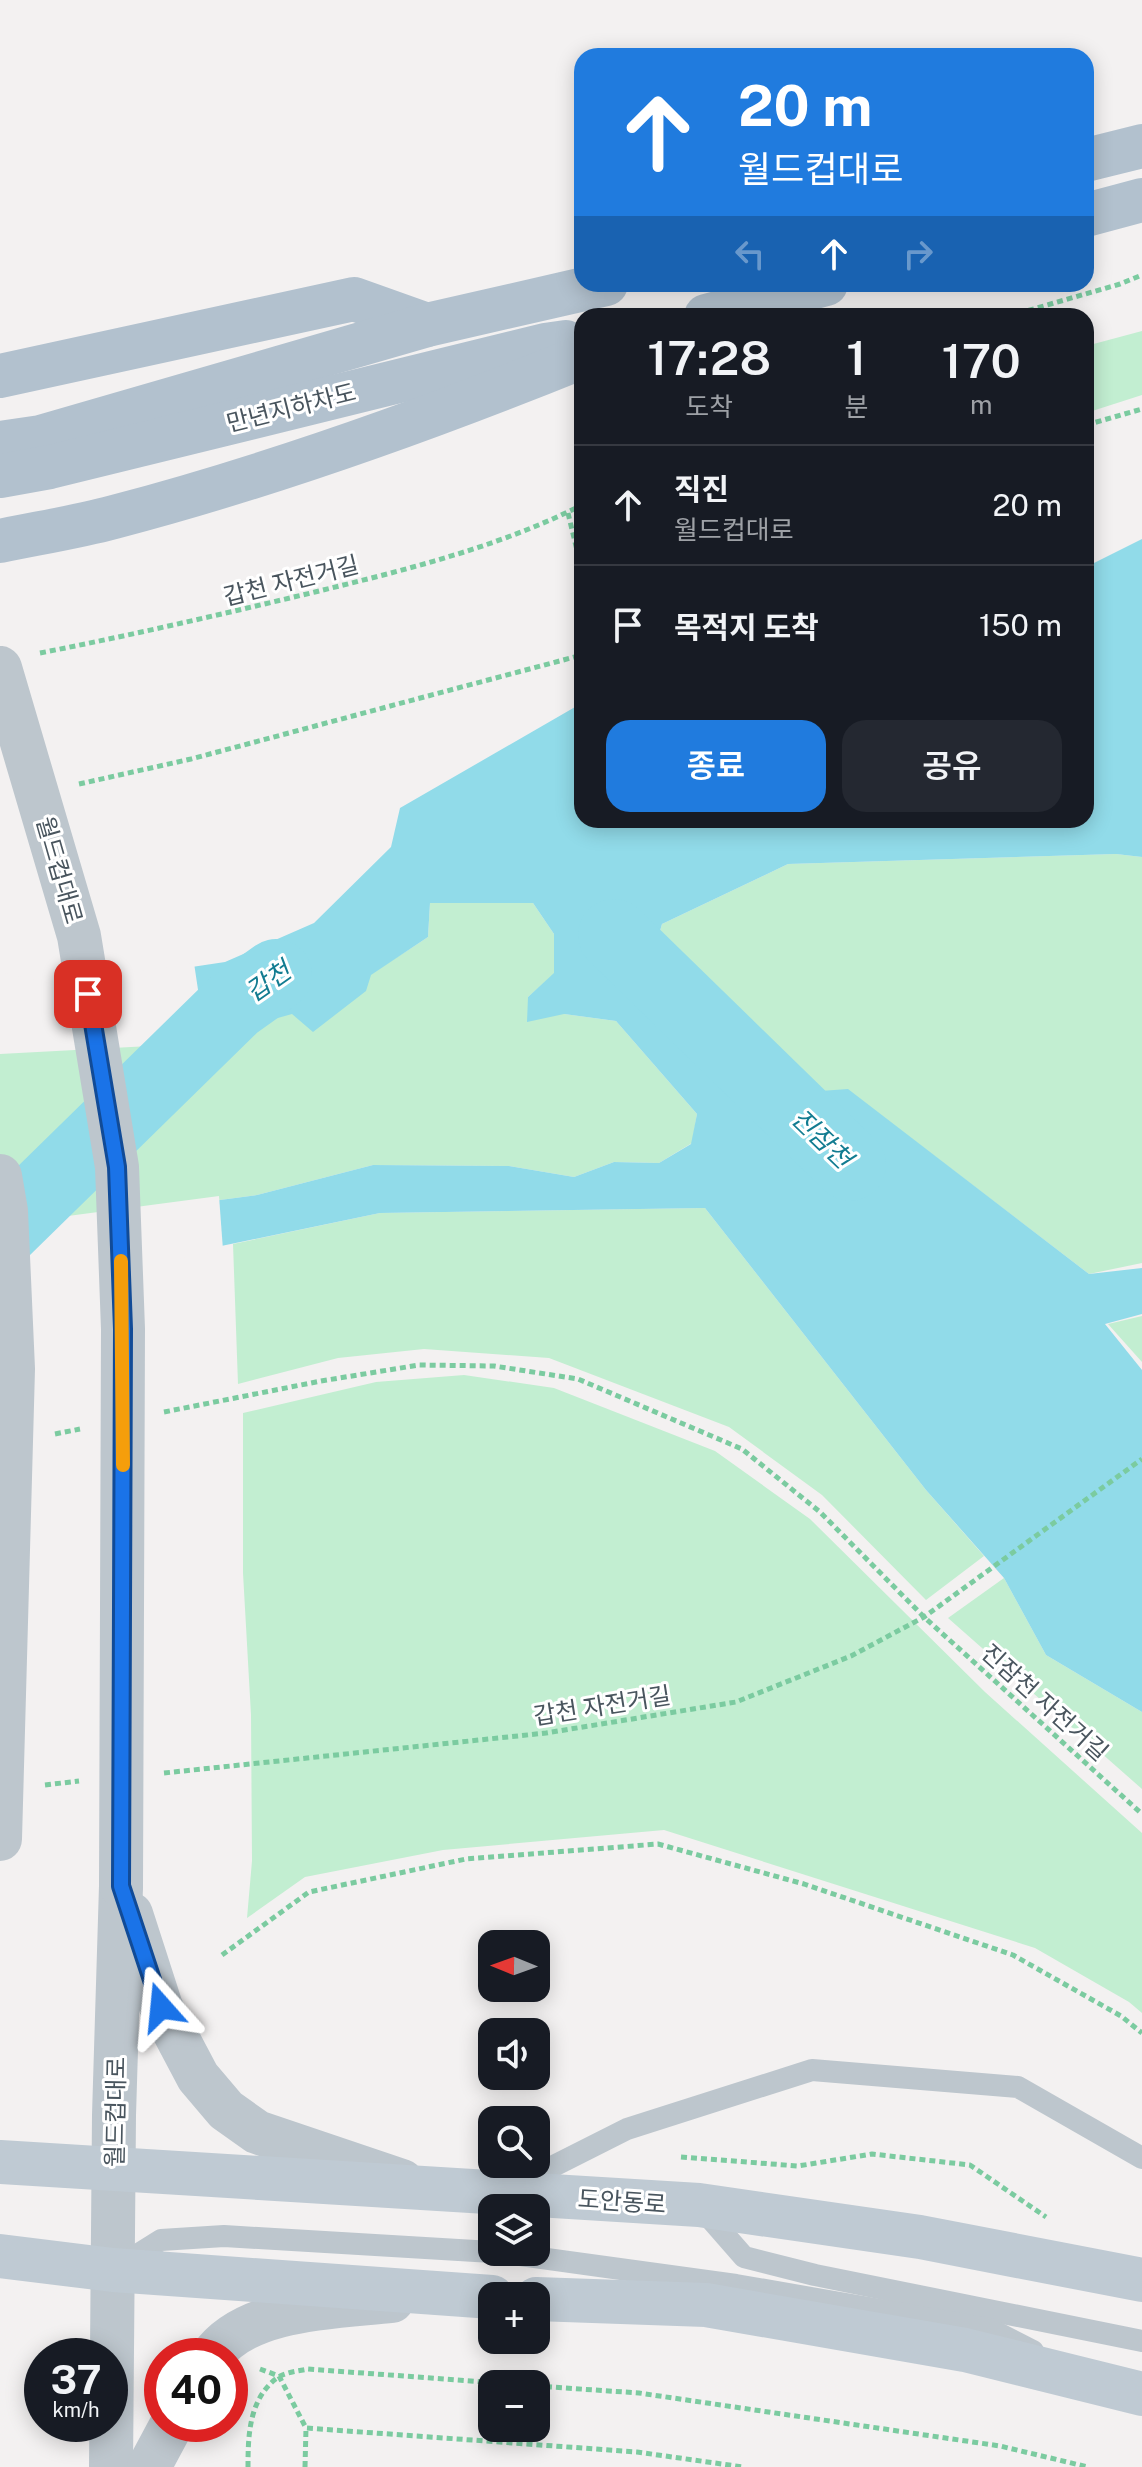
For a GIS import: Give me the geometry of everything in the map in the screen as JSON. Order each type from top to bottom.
[{"type":"main road","points":[[1094,158],[1142,146]]},
{"type":"main road","points":[[1094,213],[1142,200]]},
{"type":"main road","name":"만년지하차도","points":[[0,443],[41,437],[427,325],[574,291]]},
{"type":"main road","points":[[736,308],[796,292]]},
{"type":"main road","points":[[0,376],[354,299],[427,325]]},
{"type":"main road","name":"만년지하차도","points":[[0,476],[50,467],[545,345],[574,342]]},
{"type":"main road","points":[[0,541],[111,518],[270,473],[462,406],[574,360]]},
{"type":"main road","name":"도안동로","points":[[0,2162],[699,2205],[920,2237],[1142,2280]]},
{"type":"main road","points":[[0,2256],[113,2270],[478,2296]]},
{"type":"main road","points":[[550,2299],[706,2305],[965,2350],[1122,2390]]},
{"type":"street","name":"월드컵대로","points":[[14,661],[79,936],[117,1167],[123,1329],[121,1886],[111,2467]]},
{"type":"street","points":[[0,1176],[6,1211],[13,1369],[0,1839]]},
{"type":"street","points":[[121,1886],[161,2007],[198,2077],[226,2110],[257,2132],[427,2189]]},
{"type":"street","points":[[232,2338],[254,2323],[297,2312],[442,2295]]},
{"type":"street","points":[[149,2467],[162,2442]]},
{"type":"lane","points":[[501,2193],[627,2129],[812,2070],[1018,2087],[1142,2158]]},
{"type":"lane","points":[[699,2205],[744,2257],[815,2275],[1142,2341]]},
{"type":"lane","points":[[113,2270],[161,2240],[224,2236],[478,2251]]},
{"type":"lane","points":[[550,2260],[736,2285],[990,2329],[1122,2390]]},
{"type":"path","points":[[1094,291],[1142,275]]},
{"type":"path","points":[[1037,308],[1092,292]]},
{"type":"path","points":[[1094,423],[1142,409]]},
{"type":"path","name":"갑천 자전거길","points":[[14,661],[400,572],[574,510]]},
{"type":"path","points":[[568,513],[574,538]]},
{"type":"path","points":[[75,784],[191,759],[574,657]]},
{"type":"path","name":"진잠천 자전거길","points":[[162,1413],[419,1365],[494,1366],[578,1379],[742,1449],[820,1512],[924,1617],[1142,1814]]},
{"type":"path","points":[[44,1436],[88,1427]]},
{"type":"path","name":"갑천 자전거길","points":[[159,1774],[546,1733],[736,1702],[851,1656],[924,1617],[1142,1459]]},
{"type":"path","points":[[32,1786],[80,1781]]},
{"type":"path","points":[[222,1955],[309,1892],[466,1859],[658,1844],[804,1884],[1013,1955],[1121,2016],[1142,2033]]},
{"type":"path","points":[[681,2157],[798,2166],[872,2154],[970,2165],[1054,2223]]},
{"type":"path","points":[[248,2467],[248,2433],[258,2398],[279,2376],[308,2369],[478,2382]]},
{"type":"path","points":[[279,2376],[306,2428],[305,2467]]},
{"type":"path","points":[[550,2387],[639,2393],[984,2443],[1088,2467]]},
{"type":"path","points":[[306,2428],[637,2452],[743,2467]]},
{"type":"green space","points":[[1142,331],[1142,395],[1094,410],[1094,344]]},
{"type":"green space","points":[[1116,854],[1142,857],[1142,1263],[1089,1274],[848,1090],[739,1097],[654,953],[662,924],[788,864]]},
{"type":"green space","points":[[430,903],[533,903],[554,934],[554,974],[528,997],[564,1014],[616,1021],[697,1114],[692,1143],[659,1163],[614,1162],[574,1177],[509,1166],[373,1165],[257,1195],[0,1229],[0,1050],[260,1023],[283,1016],[347,987],[428,937]]},
{"type":"green space","points":[[705,1208],[926,1490],[984,1556],[926,1600],[822,1495],[729,1427],[549,1358],[424,1349],[338,1358],[238,1384],[233,1244],[380,1213]]},
{"type":"green space","points":[[1142,1316],[1142,1362],[1108,1324]]},
{"type":"green space","points":[[464,1375],[554,1388],[715,1451],[810,1519],[985,1692],[1142,1833],[1142,2013],[1129,2002],[1035,1948],[664,1830],[443,1850],[305,1877],[247,1918],[252,1861],[251,1715],[243,1573],[243,1413],[376,1382]]},
{"type":"green space","points":[[1004,1578],[1046,1655],[1142,1712],[1142,1789],[948,1618]]},
{"type":"water","points":[[1142,539],[1142,857],[1116,854],[788,864],[662,924],[654,952],[739,1097],[848,1089],[1089,1274],[1142,1268],[1142,1314],[1105,1324],[1142,1370],[1142,1712],[1046,1655],[1004,1578],[926,1490],[705,1208],[380,1213],[0,1292],[0,1229],[257,1195],[373,1165],[509,1166],[574,1177],[614,1162],[659,1163],[691,1144],[697,1114],[616,1021],[564,1014],[527,1022],[528,997],[554,973],[554,934],[533,903],[430,903],[428,937],[371,975],[366,991],[313,1032],[292,1014],[224,1038],[0,1050],[52,988],[225,962],[314,923],[391,847],[400,808],[574,708],[574,828],[1094,828],[1094,563]]},
{"type":"pier","points":[[194,963],[206,1043],[0,1054],[0,972],[52,984]]},
{"type":"pier","points":[[219,1196],[223,1250],[0,1296],[0,1225]]},
{"type":"waterway","name":"진잠천","points":[[614,935],[850,1165]]},
{"type":"waterway","name":"갑천","points":[[0,1234],[234,1005],[276,975]]},
{"type":"slow traffic","points":[[121,1261],[123,1465]]},
{"type":"route","points":[[88,994],[117,1167],[123,1329],[121,1886],[161,2007]]}]
